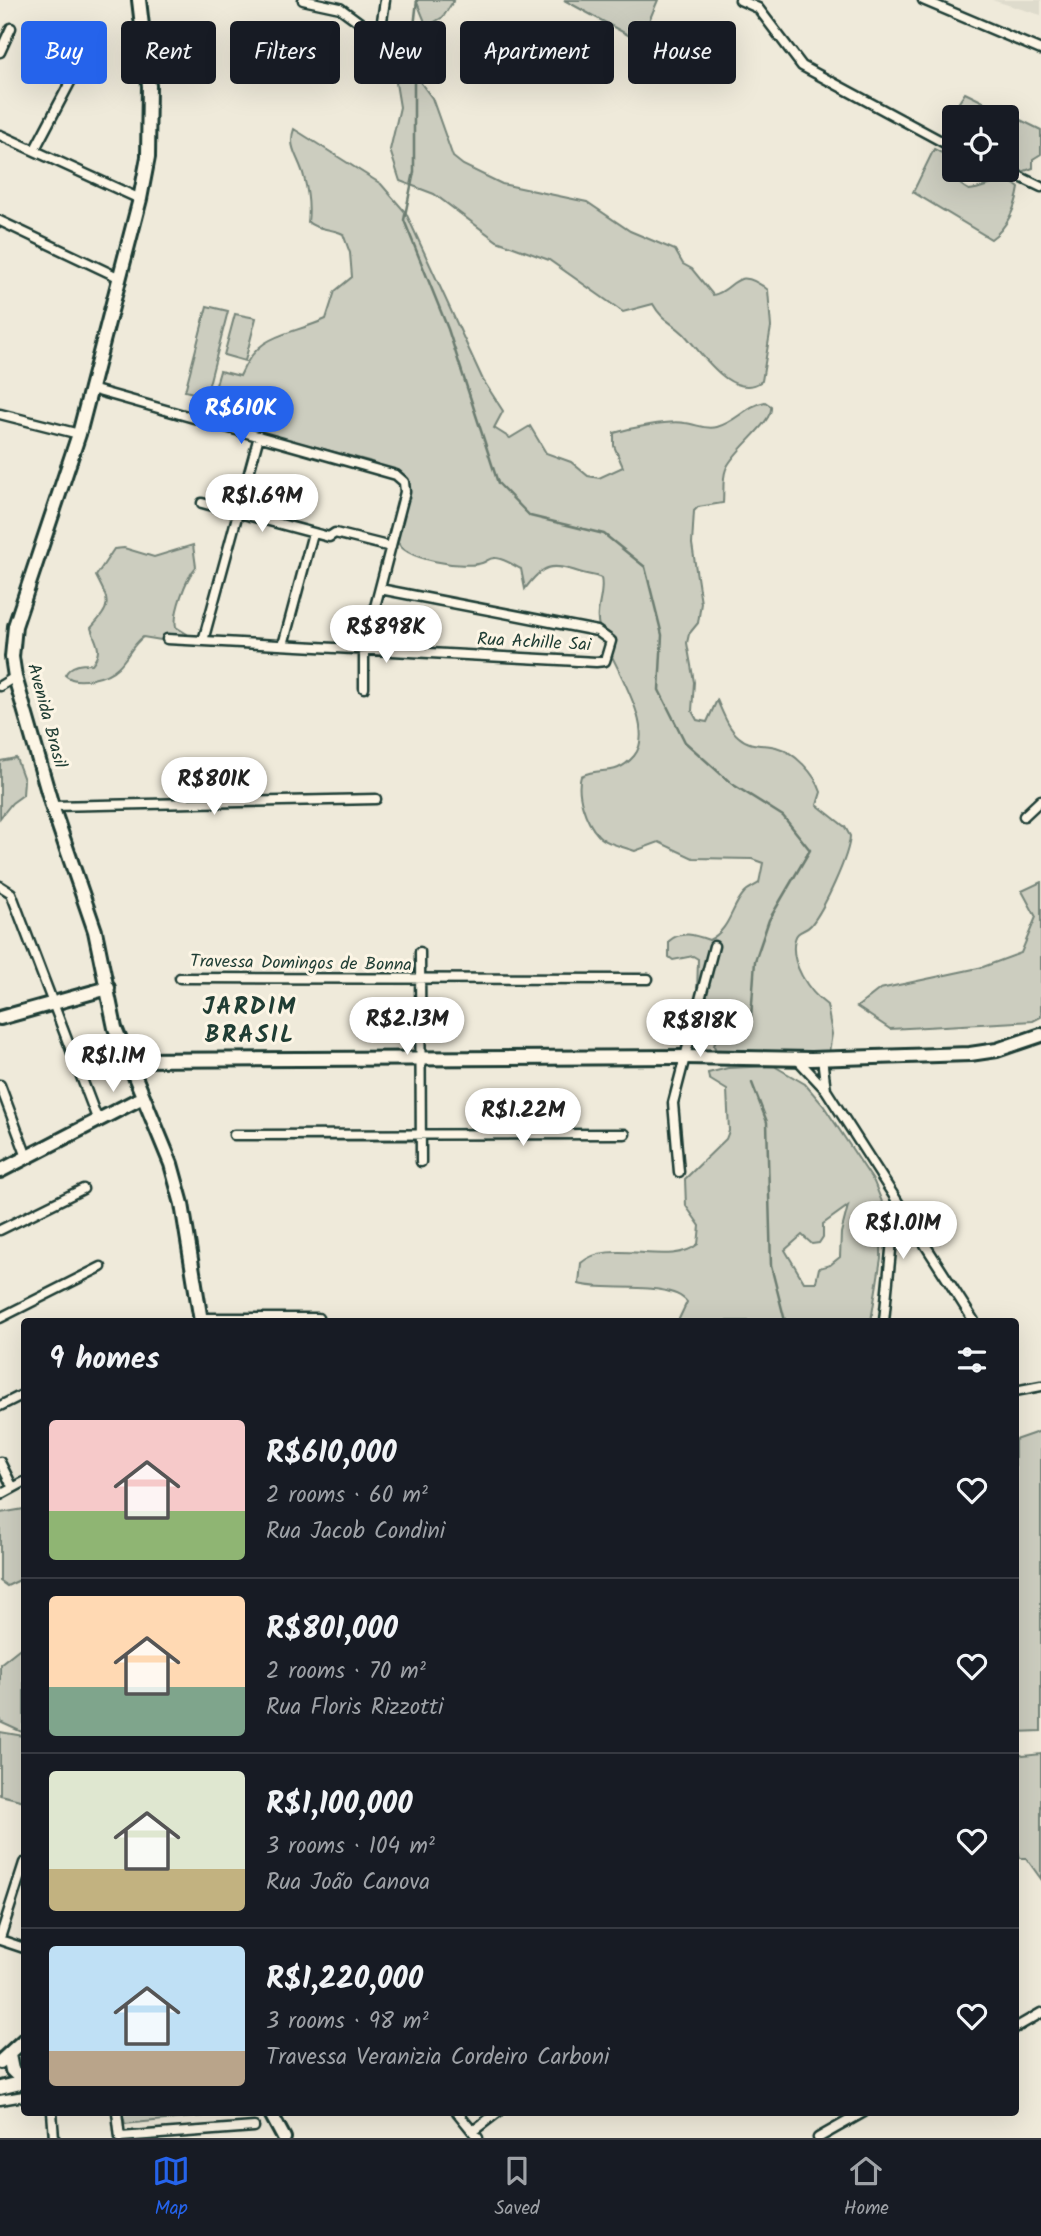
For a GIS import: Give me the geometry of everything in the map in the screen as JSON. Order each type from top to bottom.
[{"type":"main road","name":"Avenida Brasil","points":[[130,0],[137,21]]},
{"type":"main road","name":"Avenida Brasil","points":[[139,0],[140,21]]},
{"type":"main road","name":"Avenida Brasil","points":[[149,84],[148,157],[140,199],[79,434],[15,626],[12,657],[15,677],[52,806],[95,931],[116,1028],[171,1164],[182,1204],[200,1318]]},
{"type":"main road","points":[[0,1018],[108,988]]},
{"type":"main road","points":[[129,1060],[685,1057],[797,1059],[970,1054],[997,1050],[1041,1035]]},
{"type":"main road","points":[[0,1171],[144,1097]]},
{"type":"main road","points":[[21,2043],[4,2059],[21,2079]]},
{"type":"main road","points":[[0,2088],[21,2083]]},
{"type":"main road","points":[[272,2116],[284,2138]]},
{"type":"street","points":[[303,0],[340,8],[374,33],[381,28],[384,0]]},
{"type":"street","points":[[740,0],[758,8],[802,66],[942,142]]},
{"type":"street","points":[[923,0],[1041,50]]},
{"type":"street","points":[[0,52],[11,27]]},
{"type":"street","points":[[35,149],[69,84]]},
{"type":"street","points":[[0,135],[140,199]]},
{"type":"street","points":[[1019,176],[1041,187]]},
{"type":"street","points":[[0,221],[120,278]]},
{"type":"street","points":[[91,389],[396,475],[404,482],[405,492],[364,649],[363,688]]},
{"type":"street","points":[[0,414],[79,434]]},
{"type":"street","points":[[203,641],[259,436]]},
{"type":"street","points":[[202,503],[329,537],[335,533],[391,547]]},
{"type":"street","points":[[283,645],[313,533]]},
{"type":"street","name":"Rua Achille Sai","points":[[167,639],[605,661],[611,641],[597,631],[380,589]]},
{"type":"street","points":[[0,686],[15,677]]},
{"type":"street","points":[[52,806],[376,799]]},
{"type":"street","points":[[1024,816],[1041,800]]},
{"type":"street","points":[[1,886],[11,893],[98,1121]]},
{"type":"street","points":[[679,1171],[673,1103],[714,946]]},
{"type":"street","points":[[420,952],[421,1161]]},
{"type":"street","name":"Travessa Domingos de Bonna","points":[[180,978],[648,979]]},
{"type":"street","points":[[821,1058],[826,1090]]},
{"type":"street","points":[[797,1059],[826,1090],[972,1318]]},
{"type":"street","points":[[0,1085],[27,1157]]},
{"type":"street","points":[[234,1135],[625,1134]]},
{"type":"street","points":[[0,1230],[83,1189]]},
{"type":"street","points":[[884,1318],[896,1200]]},
{"type":"street","points":[[0,1318],[101,1267]]},
{"type":"street","points":[[1019,1390],[1041,1385]]},
{"type":"street","points":[[0,1406],[21,1396]]},
{"type":"street","points":[[0,1462],[13,1488]]},
{"type":"street","points":[[0,1495],[21,1484]]},
{"type":"street","points":[[21,1872],[0,1939],[21,1947]]},
{"type":"street","points":[[1019,2026],[1041,2013]]},
{"type":"street","points":[[0,2100],[21,2096]]},
{"type":"street","points":[[52,2116],[54,2138]]},
{"type":"street","points":[[117,2116],[120,2138],[254,2127]]},
{"type":"street","points":[[460,2116],[475,2135],[494,2116]]},
{"type":"street","points":[[818,2138],[857,2116]]},
{"type":"shaded area","points":[[416,0],[454,0],[443,17],[436,21],[425,21]]},
{"type":"shaded area","points":[[564,0],[658,0],[649,21],[628,21],[628,35],[614,27],[614,21],[602,21]]},
{"type":"shaded area","points":[[992,0],[1041,0],[1041,15]]},
{"type":"shaded area","points":[[396,84],[422,84],[432,98],[453,157],[463,165],[502,184],[587,202],[630,231],[675,250],[683,264],[692,269],[713,295],[742,279],[757,282],[768,290],[771,327],[762,381],[751,386],[729,380],[708,362],[684,334],[660,314],[653,304],[623,312],[549,260],[497,241],[434,194],[400,181],[390,150],[400,107]]},
{"type":"shaded area","points":[[965,93],[990,105],[957,105]]},
{"type":"shaded area","points":[[1019,119],[1041,130],[1041,154],[1033,159],[1033,168],[1019,170]]},
{"type":"shaded area","points":[[294,129],[381,184],[406,213],[483,380],[503,411],[494,428],[510,438],[530,426],[546,453],[571,462],[588,476],[599,478],[623,467],[614,446],[614,433],[669,423],[717,427],[759,404],[765,402],[771,406],[766,420],[736,453],[726,469],[723,503],[698,507],[694,511],[692,544],[701,603],[698,623],[689,634],[687,643],[694,682],[692,711],[697,720],[707,722],[717,700],[729,725],[743,740],[776,747],[797,759],[818,785],[821,792],[817,805],[845,827],[850,836],[841,869],[829,895],[811,925],[796,936],[794,948],[798,967],[807,985],[827,1005],[832,1034],[829,1052],[821,1056],[717,1053],[714,1046],[717,1035],[700,1033],[696,1028],[698,959],[693,956],[673,960],[669,957],[669,941],[674,938],[688,934],[709,940],[722,930],[744,893],[759,883],[763,863],[752,859],[693,858],[659,842],[635,851],[606,841],[589,822],[581,798],[581,776],[621,767],[634,756],[640,743],[636,710],[599,626],[601,578],[554,567],[543,570],[525,589],[521,569],[503,560],[492,558],[474,565],[462,565],[422,558],[410,553],[401,547],[396,534],[408,487],[400,474],[369,461],[235,426],[228,418],[208,413],[220,371],[240,376],[248,361],[265,343],[326,319],[335,291],[352,277],[350,253],[343,234],[308,222],[307,188],[292,142]]},
{"type":"shaded area","points":[[934,149],[942,153],[942,182],[958,182],[969,190],[1001,182],[1019,188],[1010,216],[1002,229],[991,239],[913,192]]},
{"type":"shaded area","points":[[207,306],[228,311],[206,396],[185,391]]},
{"type":"shaded area","points":[[235,314],[256,318],[245,361],[224,355]]},
{"type":"shaded area","points":[[193,545],[196,567],[188,579],[176,613],[176,627],[187,634],[187,639],[161,640],[143,637],[121,663],[107,674],[84,680],[65,675],[73,667],[92,664],[96,659],[98,650],[91,628],[103,614],[107,604],[96,576],[114,549],[124,548],[154,557]]},
{"type":"shaded area","points":[[16,758],[24,780],[23,795],[12,803],[0,818],[0,761]]},
{"type":"shaded area","points":[[1041,882],[1041,1017],[1033,1021],[890,1029],[857,1007],[880,989],[983,967],[1021,953],[1036,917],[1022,891]]},
{"type":"shaded area","points":[[774,1066],[805,1084],[823,1105],[874,1182],[882,1202],[881,1258],[871,1318],[679,1318],[687,1302],[679,1295],[652,1289],[579,1284],[581,1263],[593,1256],[608,1252],[672,1253],[686,1251],[698,1244],[700,1226],[686,1206],[685,1179],[726,1139],[729,1131],[727,1090],[709,1079],[708,1073],[728,1068]],"holes":[[[848,1206],[841,1233],[840,1257],[830,1265],[819,1268],[816,1282],[804,1282],[785,1250],[802,1235],[812,1244],[819,1243],[823,1237],[823,1224]]]},
{"type":"shaded area","points":[[1041,1431],[1041,1731],[1019,1732],[1019,1439]]},
{"type":"shaded area","points":[[21,1510],[21,1579],[7,1586],[0,1581],[0,1513]]},
{"type":"shaded area","points":[[21,1647],[21,1732],[0,1722],[0,1664]]},
{"type":"shaded area","points":[[0,1732],[21,1736],[21,1800],[0,1795]]},
{"type":"shaded area","points":[[1019,1754],[1041,1754],[1041,1879],[1026,1858],[1020,1858]]},
{"type":"shaded area","points":[[123,2116],[205,2116],[125,2124]]},
{"type":"waterway","points":[[417,0],[414,27],[414,172],[404,220],[448,329],[498,483],[530,516],[604,534],[645,567],[662,635],[659,690],[685,742],[732,784],[783,816],[810,850],[769,920],[755,961],[750,1032]]},
{"type":"waterway","points":[[752,1083],[767,1122],[771,1266],[784,1318]]},
{"type":"district","name":"JARDIM BRASIL","points":[[250,1021]]}]
